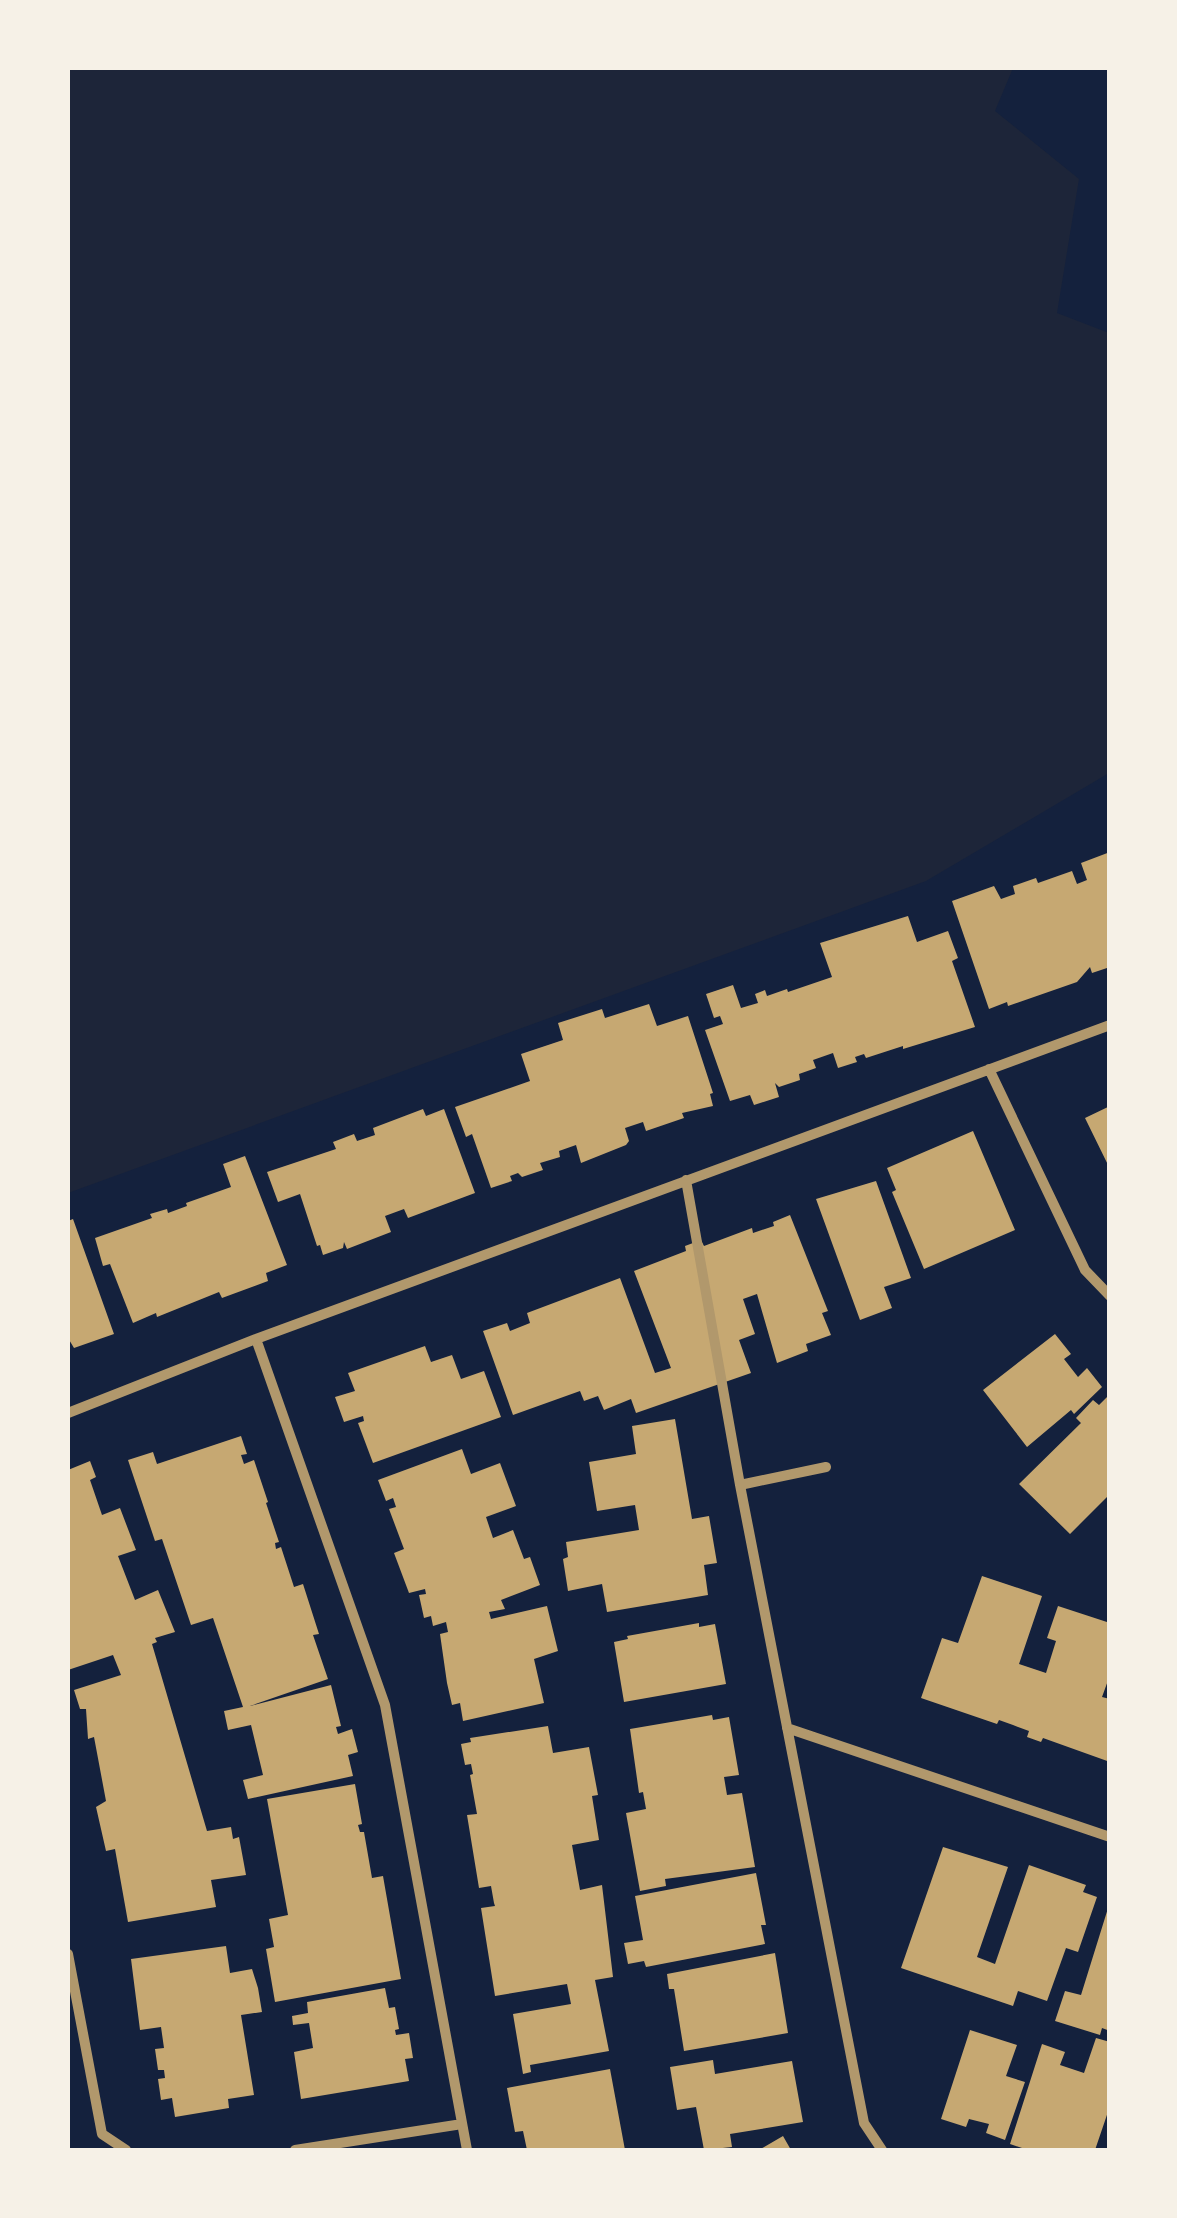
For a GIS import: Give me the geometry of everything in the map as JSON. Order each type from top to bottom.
[{"type":"street","points":[[68,1413],[256,1338],[1110,1025]]},
{"type":"street","points":[[989,1069],[1084,1270],[1110,1296]]},
{"type":"street","points":[[686,1180],[740,1485],[864,2123],[882,2150]]},
{"type":"street","points":[[256,1338],[385,1705],[467,2150]]},
{"type":"street","points":[[740,1485],[826,1467]]},
{"type":"street","points":[[787,1728],[1110,1836]]},
{"type":"street","points":[[68,1954],[102,2134],[126,2150]]},
{"type":"street","points":[[295,2150],[462,2124]]},
{"type":"shaded area","points":[[68,68],[1013,68],[995,111],[1079,179],[1057,313],[1109,333],[1109,773],[926,881],[68,1193]]},
{"type":"building","points":[[1110,852],[1110,967],[1092,973],[1090,967],[1077,982],[989,1009],[952,901],[994,886],[1001,899],[1015,894],[1013,886],[1036,878],[1038,883],[1072,871],[1077,884],[1087,880],[1081,863]]},
{"type":"building","points":[[908,916],[917,942],[948,931],[958,958],[952,961],[975,1027],[866,1058],[864,1054],[855,1057],[857,1062],[838,1068],[833,1053],[813,1060],[816,1068],[799,1074],[800,1080],[779,1087],[775,1083],[779,1097],[754,1105],[750,1095],[730,1101],[705,1030],[723,1024],[720,1016],[714,1018],[706,994],[733,985],[741,1008],[758,1003],[755,994],[765,990],[767,996],[787,989],[788,992],[832,977],[820,943]]},
{"type":"building","points":[[649,1004],[657,1026],[688,1016],[713,1093],[713,1106],[682,1113],[684,1118],[646,1131],[643,1122],[625,1128],[629,1141],[626,1145],[581,1163],[576,1145],[559,1151],[560,1157],[540,1163],[543,1170],[522,1177],[518,1173],[510,1176],[512,1181],[491,1188],[472,1134],[466,1137],[455,1107],[530,1081],[521,1054],[563,1040],[558,1023],[602,1009],[605,1018]]},
{"type":"building","points":[[1110,1106],[1110,1169],[1085,1118]]},
{"type":"building","points":[[423,1109],[426,1116],[444,1109],[475,1193],[408,1218],[404,1209],[385,1216],[391,1232],[347,1249],[344,1242],[343,1248],[323,1255],[300,1194],[278,1202],[267,1172],[336,1149],[333,1142],[354,1134],[357,1141],[375,1135],[373,1128]]},
{"type":"building","points":[[973,1131],[1015,1230],[924,1269],[892,1192],[896,1190],[887,1168]]},
{"type":"building","points":[[245,1156],[287,1265],[266,1273],[268,1281],[222,1298],[219,1292],[133,1323],[110,1264],[103,1266],[95,1238],[152,1218],[150,1214],[167,1209],[168,1213],[231,1187],[223,1164]]},
{"type":"building","points":[[876,1181],[911,1278],[884,1287],[892,1308],[860,1320],[816,1199]]},
{"type":"building","points":[[790,1215],[828,1311],[822,1313],[831,1335],[806,1344],[808,1351],[777,1363],[757,1294],[743,1299],[755,1334],[739,1340],[751,1373],[636,1413],[631,1399],[604,1410],[598,1396],[584,1401],[580,1391],[513,1415],[483,1331],[507,1323],[510,1331],[530,1323],[527,1313],[620,1278],[655,1373],[671,1368],[634,1271],[686,1251],[685,1246],[701,1240],[704,1246],[752,1228],[753,1233]]},
{"type":"building","points":[[73,1219],[114,1334],[74,1348],[68,1338],[68,1221]]},
{"type":"building","points":[[1055,1334],[1071,1354],[1064,1359],[1078,1377],[1087,1368],[1102,1387],[1074,1414],[1071,1410],[1027,1447],[983,1390]]},
{"type":"building","points":[[425,1346],[431,1362],[452,1355],[461,1379],[484,1371],[501,1417],[373,1463],[358,1423],[364,1421],[363,1416],[344,1422],[335,1397],[355,1391],[348,1373]]},
{"type":"building","points":[[1110,1394],[1110,1494],[1070,1534],[1019,1484],[1081,1423],[1076,1418],[1093,1400],[1099,1405]]},
{"type":"building","points":[[675,1419],[692,1519],[709,1516],[717,1563],[704,1565],[708,1595],[607,1612],[602,1584],[568,1591],[563,1559],[568,1557],[566,1542],[639,1530],[635,1505],[597,1511],[589,1462],[636,1454],[632,1426]]},
{"type":"building","points":[[241,1436],[247,1454],[241,1455],[244,1464],[254,1460],[268,1502],[279,1542],[275,1543],[276,1549],[281,1547],[294,1587],[303,1584],[319,1634],[313,1635],[328,1679],[250,1706],[331,1685],[341,1726],[336,1727],[338,1734],[352,1729],[358,1752],[348,1755],[353,1776],[248,1799],[243,1780],[263,1775],[251,1725],[228,1730],[224,1711],[243,1707],[213,1618],[191,1625],[162,1539],[155,1541],[128,1460],[153,1452],[157,1464]]},
{"type":"building","points":[[462,1449],[471,1474],[500,1463],[516,1506],[486,1517],[493,1538],[513,1530],[524,1559],[530,1557],[540,1585],[501,1600],[505,1609],[489,1612],[491,1619],[547,1606],[558,1651],[534,1659],[544,1703],[463,1721],[460,1703],[452,1705],[447,1683],[440,1634],[448,1632],[446,1622],[433,1626],[431,1616],[424,1618],[419,1595],[426,1594],[425,1589],[409,1593],[394,1553],[404,1549],[389,1509],[396,1507],[393,1498],[386,1501],[378,1480]]},
{"type":"building","points":[[90,1461],[96,1477],[90,1480],[102,1515],[120,1508],[136,1550],[118,1556],[135,1600],[158,1590],[175,1632],[155,1638],[157,1642],[152,1644],[207,1831],[231,1827],[233,1839],[239,1837],[246,1875],[211,1880],[216,1907],[128,1922],[115,1849],[106,1851],[96,1807],[106,1801],[94,1737],[88,1739],[86,1709],[80,1709],[74,1690],[121,1675],[113,1655],[68,1670],[68,1470]]},
{"type":"building","points":[[982,1576],[1042,1596],[1019,1664],[1046,1673],[1056,1641],[1047,1638],[1058,1606],[1110,1623],[1110,1675],[1102,1697],[1110,1699],[1110,1762],[1043,1738],[1041,1742],[1027,1737],[1029,1731],[999,1720],[997,1724],[921,1698],[942,1638],[958,1643]]},
{"type":"building","points":[[699,1623],[699,1627],[715,1624],[726,1684],[624,1702],[614,1642],[628,1639],[627,1636]]},
{"type":"building","points":[[712,1715],[713,1720],[729,1717],[739,1775],[724,1777],[727,1795],[742,1793],[755,1867],[665,1879],[666,1886],[640,1891],[626,1813],[646,1809],[643,1792],[639,1793],[630,1729]]},
{"type":"building","points":[[548,1726],[553,1753],[589,1747],[598,1795],[592,1796],[599,1840],[572,1845],[580,1890],[602,1885],[613,1977],[595,1980],[609,2051],[530,2065],[531,2072],[523,2074],[513,2014],[571,2004],[567,1984],[495,1996],[481,1908],[495,1906],[491,1886],[479,1888],[467,1815],[477,1814],[470,1775],[473,1774],[471,1764],[465,1765],[461,1744],[471,1742],[470,1738]]},
{"type":"building","points":[[355,1784],[362,1824],[358,1825],[360,1832],[364,1832],[372,1878],[383,1876],[401,1979],[275,2002],[266,1949],[274,1947],[269,1919],[288,1915],[267,1799]]},
{"type":"building","points":[[943,1847],[1008,1867],[977,1957],[995,1964],[1029,1865],[1086,1885],[1083,1892],[1097,1897],[1078,1952],[1066,1948],[1047,2001],[1018,1991],[1013,2006],[901,1968]]},
{"type":"building","points":[[756,1873],[766,1925],[761,1925],[765,1944],[646,1967],[644,1961],[628,1964],[624,1943],[643,1940],[635,1896]]},
{"type":"building","points":[[1109,1905],[1110,2031],[1102,2028],[1100,2035],[1055,2021],[1065,1991],[1081,1995]]},
{"type":"building","points":[[226,1946],[230,1973],[252,1969],[258,1988],[262,2012],[241,2015],[254,2095],[228,2099],[229,2108],[175,2117],[172,2098],[161,2100],[158,2079],[165,2078],[164,2070],[158,2070],[155,2049],[164,2048],[161,2027],[140,2030],[131,1959]]},
{"type":"building","points":[[775,1953],[788,2033],[684,2051],[674,1989],[669,1989],[667,1974]]},
{"type":"building","points":[[385,1988],[389,2008],[395,2007],[399,2029],[395,2030],[396,2035],[409,2033],[413,2058],[405,2059],[409,2081],[301,2099],[294,2052],[313,2048],[309,2023],[293,2025],[292,2016],[308,2013],[307,2002]]},
{"type":"building","points":[[970,2030],[1017,2045],[1006,2076],[1025,2082],[1005,2140],[986,2133],[989,2124],[969,2119],[966,2127],[941,2119]]},
{"type":"building","points":[[1096,2038],[1110,2042],[1110,2106],[1095,2150],[1028,2150],[1010,2144],[1042,2044],[1065,2052],[1060,2065],[1084,2073]]},
{"type":"building","points":[[713,2060],[715,2074],[792,2061],[803,2122],[730,2134],[732,2147],[704,2150],[696,2107],[677,2110],[670,2067]]},
{"type":"building","points":[[610,2069],[625,2150],[527,2150],[523,2131],[515,2132],[507,2088]]},
{"type":"building","points":[[783,2136],[791,2150],[759,2150]]}]
